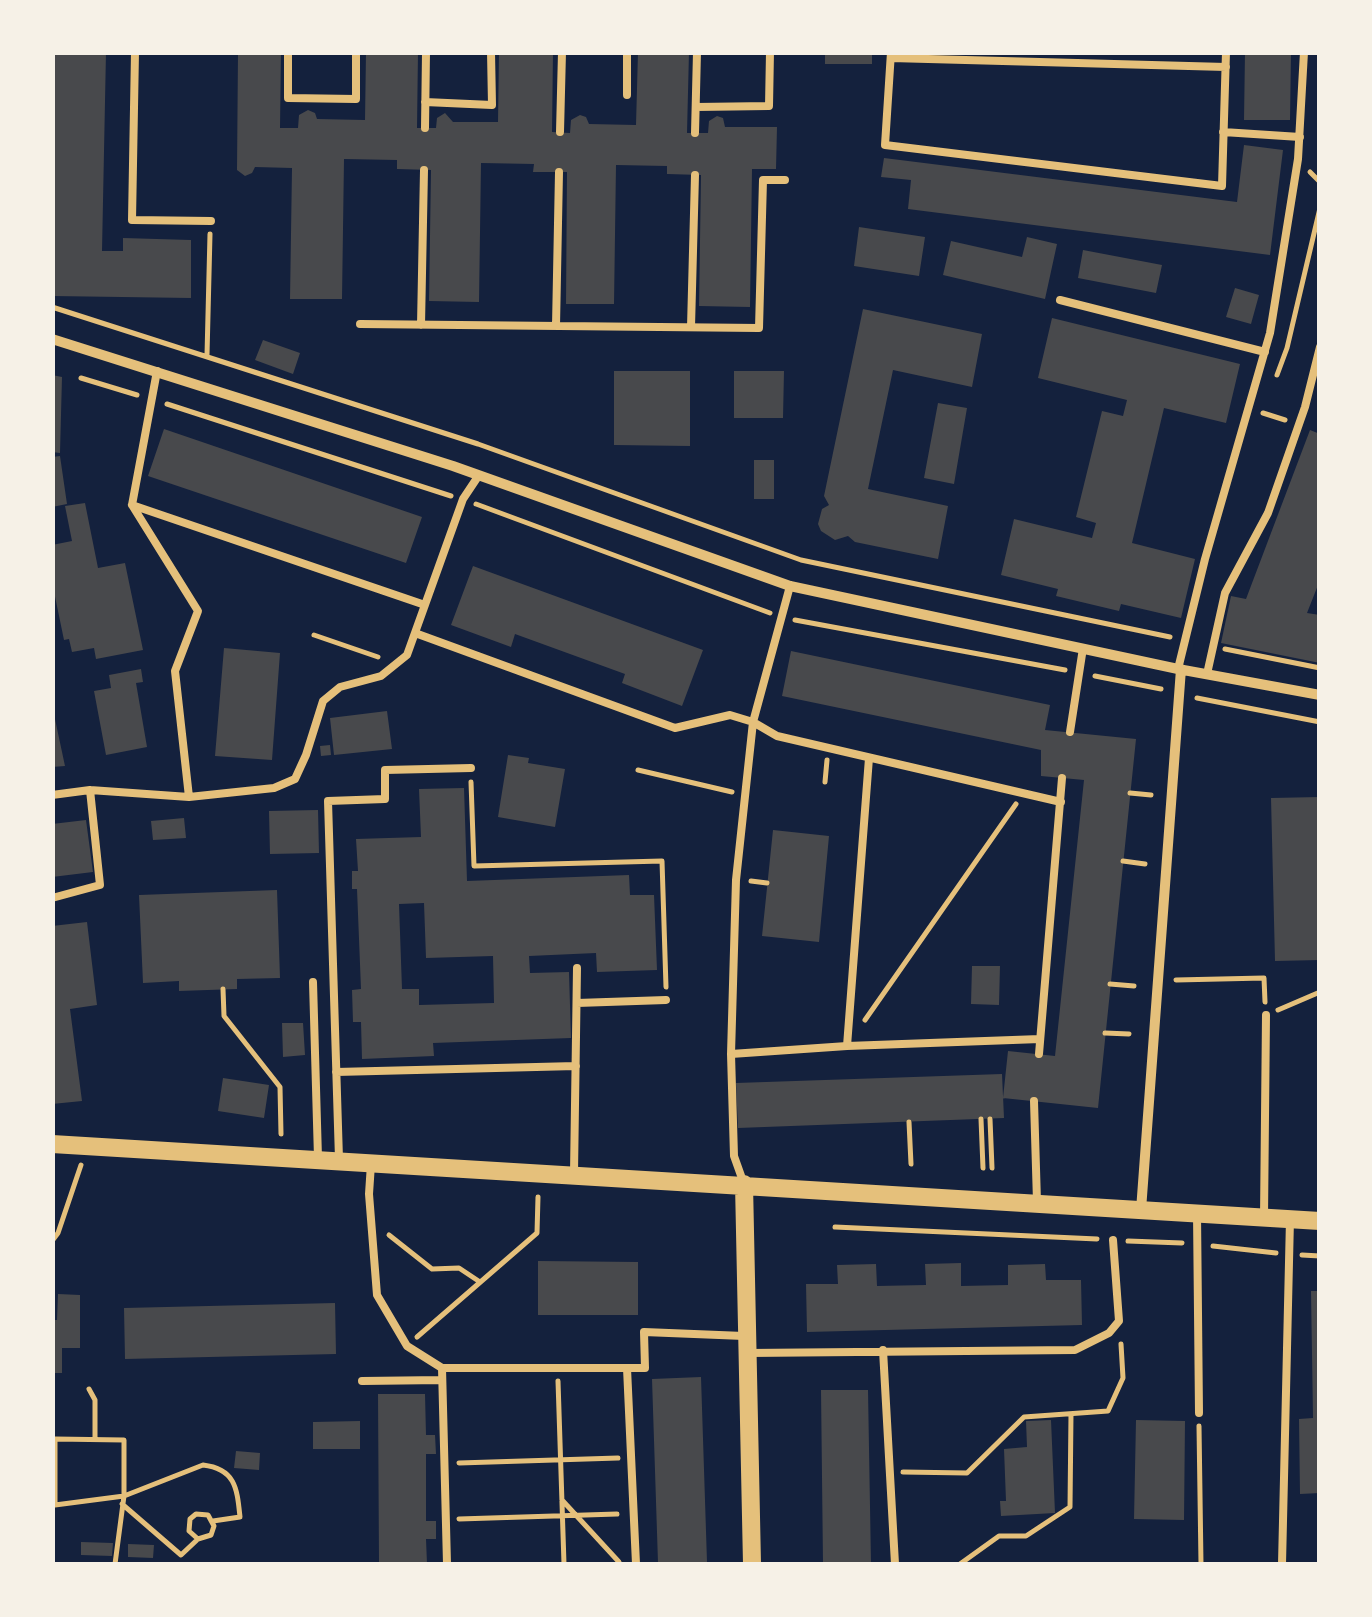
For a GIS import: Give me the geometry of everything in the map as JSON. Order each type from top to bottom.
[{"type":"street","points":[[52,339],[479,475],[790,586],[1320,695]]},
{"type":"street","points":[[1141,1210],[1179,669]]},
{"type":"street","points":[[52,1144],[1320,1220]]},
{"type":"street","points":[[744,1184],[752,1564]]},
{"type":"lane","points":[[136,52],[132,220],[211,221]]},
{"type":"lane","points":[[288,52],[288,98],[356,99],[356,52]]},
{"type":"lane","points":[[425,128],[426,52]]},
{"type":"lane","points":[[426,102],[492,106],[491,52]]},
{"type":"lane","points":[[560,132],[562,52]]},
{"type":"lane","points":[[627,52],[627,95]]},
{"type":"lane","points":[[695,132],[697,52]]},
{"type":"lane","points":[[696,106],[769,106],[770,52]]},
{"type":"lane","points":[[1226,52],[1226,67],[1223,132],[1222,186],[885,145],[891,55],[1226,67]]},
{"type":"lane","points":[[1179,669],[1205,559],[1270,333],[1300,137],[1304,52]]},
{"type":"lane","points":[[1223,132],[1300,137]]},
{"type":"lane","points":[[421,325],[424,170]]},
{"type":"lane","points":[[556,326],[559,172]]},
{"type":"lane","points":[[691,327],[694,175]]},
{"type":"lane","points":[[360,324],[759,328],[763,180],[786,180]]},
{"type":"lane","points":[[1060,300],[1265,352]]},
{"type":"lane","points":[[1207,674],[1225,593],[1268,513],[1320,348]]},
{"type":"lane","points":[[158,371],[132,505],[198,611],[175,671],[188,798]]},
{"type":"lane","points":[[52,795],[90,790],[188,798],[274,788],[295,778],[306,756],[322,701],[340,687],[382,676],[407,655],[463,500],[479,475]]},
{"type":"lane","points":[[132,505],[424,605]]},
{"type":"lane","points":[[744,1184],[734,1156],[730,1054],[736,880],[753,722],[790,586]]},
{"type":"lane","points":[[415,632],[675,728],[730,715],[777,736],[1060,802]]},
{"type":"lane","points":[[1070,732],[1082,648]]},
{"type":"lane","points":[[847,1046],[870,758]]},
{"type":"lane","points":[[338,1162],[328,801],[385,799],[384,770],[471,768]]},
{"type":"lane","points":[[1039,1054],[1062,778]]},
{"type":"lane","points":[[52,898],[100,885],[90,790]]},
{"type":"lane","points":[[574,1175],[578,968]]},
{"type":"lane","points":[[314,982],[318,1161]]},
{"type":"lane","points":[[577,1003],[666,1000]]},
{"type":"lane","points":[[1264,1217],[1266,1015]]},
{"type":"lane","points":[[730,1054],[1040,1040]]},
{"type":"lane","points":[[336,1072],[576,1066]]},
{"type":"lane","points":[[1034,1102],[1038,1203]]},
{"type":"lane","points":[[371,1164],[376,1295],[407,1346],[442,1368],[645,1368],[644,1332],[748,1344],[884,1350],[1075,1350],[1109,1333],[1119,1321],[1113,1240]]},
{"type":"lane","points":[[1197,1214],[1199,1414]]},
{"type":"lane","points":[[1282,1564],[1290,1219]]},
{"type":"lane","points":[[884,1350],[895,1564]]},
{"type":"lane","points":[[442,1368],[447,1564]]},
{"type":"lane","points":[[627,1368],[636,1564]]},
{"type":"lane","points":[[362,1381],[442,1380]]},
{"type":"path","points":[[207,355],[211,221]]},
{"type":"path","points":[[52,307],[478,444],[801,560],[1185,640]]},
{"type":"path","points":[[80,378],[463,500],[782,617],[1161,689]]},
{"type":"path","points":[[1264,413],[1297,424]]},
{"type":"path","points":[[314,636],[398,664]]},
{"type":"path","points":[[1213,646],[1320,668]]},
{"type":"path","points":[[1197,697],[1320,722]]},
{"type":"path","points":[[471,768],[474,866],[662,862],[666,1000]]},
{"type":"path","points":[[638,770],[744,794]]},
{"type":"path","points":[[847,1046],[1024,793]]},
{"type":"path","points":[[1130,793],[1151,796]]},
{"type":"path","points":[[1123,861],[1145,864]]},
{"type":"path","points":[[1176,980],[1264,978],[1266,1015],[1320,990]]},
{"type":"path","points":[[1110,984],[1134,986]]},
{"type":"path","points":[[223,989],[224,1016],[280,1088],[281,1134]]},
{"type":"path","points":[[1105,1033],[1129,1034]]},
{"type":"path","points":[[981,1119],[983,1168]]},
{"type":"path","points":[[990,1119],[992,1168]]},
{"type":"path","points":[[910,1122],[911,1164]]},
{"type":"path","points":[[52,1241],[82,1162]]},
{"type":"path","points":[[407,1346],[537,1233],[538,1197]]},
{"type":"path","points":[[371,1221],[432,1269],[459,1268],[480,1282]]},
{"type":"path","points":[[835,1227],[1197,1244],[1320,1256]]},
{"type":"path","points":[[890,1472],[966,1472],[1024,1416],[1108,1411],[1124,1378],[1119,1321]]},
{"type":"path","points":[[558,1368],[564,1564]]},
{"type":"path","points":[[89,1389],[95,1400],[95,1440]]},
{"type":"path","points":[[960,1564],[999,1536],[1026,1536],[1070,1507],[1070,1414]]},
{"type":"path","points":[[1199,1414],[1201,1564]]},
{"type":"path","points":[[114,1564],[124,1496],[124,1440],[55,1440],[54,1507],[124,1496],[190,1469],[216,1466],[236,1484],[240,1517],[213,1521]]},
{"type":"path","points":[[444,1463],[631,1457]]},
{"type":"path","points":[[562,1500],[621,1564]]},
{"type":"path","points":[[122,1504],[181,1556]]},
{"type":"path","points":[[198,1539],[188,1527],[192,1516],[204,1513],[213,1521]]},
{"type":"path","points":[[446,1519],[634,1513]]},
{"type":"path","points":[[172,1564],[198,1539],[211,1535],[213,1521]]},
{"type":"building","points":[[52,52],[106,52],[102,251],[123,251],[123,238],[191,240],[191,298],[52,296]]},
{"type":"building","points":[[238,52],[281,52],[280,128],[298,128],[299,115],[308,110],[317,119],[365,120],[366,52],[418,52],[417,128],[436,128],[437,118],[445,113],[453,122],[498,122],[499,52],[553,52],[552,132],[570,133],[571,120],[580,115],[589,124],[636,125],[638,52],[689,52],[687,133],[708,133],[709,121],[717,116],[723,118],[725,127],[777,127],[776,169],[752,169],[750,307],[699,306],[701,175],[667,174],[667,166],[616,165],[614,304],[566,304],[567,172],[533,172],[534,164],[481,163],[479,302],[429,301],[431,170],[397,169],[397,160],[344,159],[342,299],[290,299],[292,168],[255,167],[245,176],[237,170]]},
{"type":"building","points":[[825,52],[872,52],[872,64],[825,64]]},
{"type":"building","points":[[1245,52],[1291,52],[1290,120],[1244,120]]},
{"type":"building","points":[[1244,145],[1283,150],[1270,255],[908,209],[911,180],[881,177],[884,158],[1237,202]]},
{"type":"building","points":[[859,227],[925,237],[919,276],[854,266]]},
{"type":"building","points":[[1027,237],[1057,244],[1045,299],[943,275],[951,241],[1022,257]]},
{"type":"building","points":[[1083,250],[1162,265],[1156,293],[1078,278]]},
{"type":"building","points":[[1235,288],[1259,295],[1251,324],[1226,317]]},
{"type":"building","points":[[863,309],[982,334],[972,387],[893,370],[868,489],[948,506],[938,559],[855,542],[848,536],[835,540],[821,531],[818,524],[822,509],[829,505],[824,496]]},
{"type":"building","points":[[1052,318],[1240,364],[1226,423],[1164,408],[1132,543],[1195,559],[1181,618],[1121,604],[1119,611],[1056,596],[1058,589],[1001,575],[1014,519],[1092,538],[1096,523],[1076,517],[1102,411],[1123,416],[1127,400],[1038,378]]},
{"type":"building","points":[[263,340],[300,353],[293,374],[255,360]]},
{"type":"building","points":[[614,371],[690,371],[690,446],[614,445]]},
{"type":"building","points":[[734,371],[784,371],[783,418],[734,418]]},
{"type":"building","points":[[52,375],[62,377],[60,453],[52,452]]},
{"type":"building","points":[[938,403],[967,408],[954,484],[924,478]]},
{"type":"building","points":[[164,429],[422,517],[406,563],[148,476]]},
{"type":"building","points":[[1310,430],[1320,434],[1320,580],[1307,613],[1320,615],[1320,663],[1221,643],[1231,596],[1246,599]]},
{"type":"building","points":[[60,456],[67,504],[52,507],[52,457]]},
{"type":"building","points":[[754,460],[774,460],[774,499],[754,499]]},
{"type":"building","points":[[85,503],[98,568],[125,563],[143,650],[96,659],[94,648],[72,652],[69,639],[64,640],[52,582],[52,545],[72,541],[65,506]]},
{"type":"building","points":[[473,566],[703,650],[682,706],[622,683],[625,674],[515,634],[511,647],[451,625]]},
{"type":"building","points":[[224,648],[280,653],[272,760],[215,756]]},
{"type":"building","points":[[791,651],[1050,705],[1045,730],[1136,739],[1098,1108],[1003,1098],[1008,1051],[1055,1056],[1084,780],[1041,776],[1041,750],[782,696]]},
{"type":"building","points":[[141,669],[143,682],[136,683],[147,747],[106,755],[94,691],[111,688],[109,675]]},
{"type":"building","points":[[52,705],[65,766],[52,767]]},
{"type":"building","points":[[387,711],[392,749],[334,755],[330,718]]},
{"type":"building","points":[[330,745],[331,755],[321,756],[320,746]]},
{"type":"building","points":[[508,755],[565,769],[555,827],[498,817]]},
{"type":"building","points":[[464,788],[467,881],[629,875],[630,895],[654,895],[657,970],[597,972],[596,953],[529,956],[530,973],[569,972],[571,1038],[433,1043],[434,1056],[362,1059],[361,1022],[353,1022],[352,990],[361,989],[357,889],[352,889],[352,871],[358,871],[356,839],[421,837],[419,789]],"holes":[[[424,903],[426,958],[493,956],[494,1003],[419,1005],[419,989],[402,989],[399,904]]]},
{"type":"building","points":[[1320,797],[1320,960],[1275,961],[1271,798]]},
{"type":"building","points":[[318,810],[319,853],[270,854],[269,811]]},
{"type":"building","points":[[184,818],[186,838],[153,840],[151,821]]},
{"type":"building","points":[[86,820],[93,872],[52,877],[52,824]]},
{"type":"building","points":[[773,830],[829,836],[819,942],[762,936]]},
{"type":"building","points":[[277,890],[280,978],[237,979],[237,989],[179,991],[179,981],[143,983],[139,895]]},
{"type":"building","points":[[87,922],[97,1005],[70,1009],[82,1101],[52,1104],[52,926]]},
{"type":"building","points":[[972,966],[1000,966],[999,1005],[971,1004]]},
{"type":"building","points":[[282,1023],[303,1023],[305,1055],[283,1057]]},
{"type":"building","points":[[1002,1074],[1004,1118],[738,1128],[736,1083]]},
{"type":"building","points":[[223,1078],[269,1085],[264,1118],[218,1111]]},
{"type":"building","points":[[538,1261],[638,1262],[638,1315],[538,1315]]},
{"type":"building","points":[[961,1263],[961,1286],[1008,1285],[1008,1265],[1045,1264],[1046,1280],[1081,1280],[1082,1325],[807,1332],[806,1284],[838,1284],[837,1265],[876,1264],[877,1286],[926,1285],[925,1264]]},
{"type":"building","points":[[1311,1291],[1320,1291],[1320,1493],[1300,1494],[1299,1419],[1313,1418]]},
{"type":"building","points":[[58,1294],[80,1295],[80,1348],[62,1348],[62,1373],[52,1373],[52,1320],[57,1320]]},
{"type":"building","points":[[335,1303],[336,1354],[125,1359],[124,1308]]},
{"type":"building","points":[[701,1377],[707,1562],[658,1563],[652,1379]]},
{"type":"building","points":[[821,1390],[868,1390],[871,1564],[823,1564]]},
{"type":"building","points":[[378,1394],[425,1394],[426,1435],[435,1435],[436,1454],[426,1454],[426,1521],[436,1521],[436,1539],[426,1539],[427,1564],[379,1564]]},
{"type":"building","points":[[1051,1420],[1055,1513],[1001,1516],[1000,1501],[1006,1501],[1004,1449],[1027,1447],[1026,1421]]},
{"type":"building","points":[[1136,1420],[1185,1421],[1184,1520],[1134,1519]]},
{"type":"building","points":[[360,1421],[360,1449],[313,1449],[313,1422]]},
{"type":"building","points":[[236,1451],[260,1453],[259,1470],[234,1468]]},
{"type":"building","points":[[81,1542],[113,1543],[112,1556],[81,1555]]},
{"type":"building","points":[[128,1544],[154,1545],[153,1558],[128,1557]]}]
